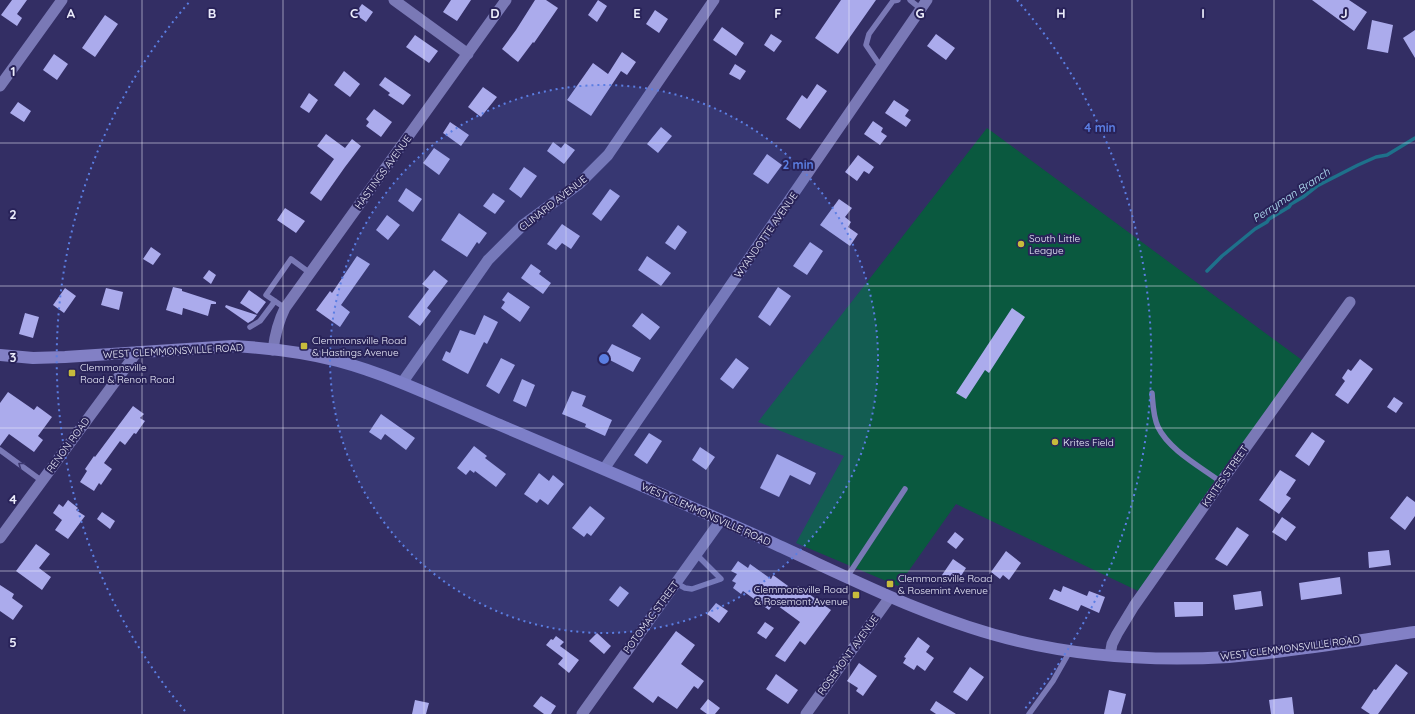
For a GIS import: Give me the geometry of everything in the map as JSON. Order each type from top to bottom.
[{"type":"main road","name":"WEST CLEMMONSVILLE ROAD","points":[[0,355],[33,358],[233,346],[314,356],[340,362],[402,383],[604,469],[721,520],[890,597],[991,634],[1018,641],[1070,651],[1110,655],[1183,658],[1229,657],[1316,647],[1415,632]]},
{"type":"street","points":[[0,86],[62,0]]},
{"type":"street","points":[[394,0],[468,54]]},
{"type":"street","name":"HASTINGS AVENUE","points":[[273,350],[276,332],[285,308],[506,0]]},
{"type":"street","name":"CLINARD AVENUE","points":[[402,383],[488,260],[523,225],[579,184],[608,155],[714,0]]},
{"type":"street","name":"WYANDOTTE AVENUE","points":[[604,469],[924,4]]},
{"type":"street","name":"KRITES STREET","points":[[1110,655],[1112,644],[1125,620],[1221,482],[1350,302]]},
{"type":"street","name":"RENON ROAD","points":[[0,538],[137,352]]},
{"type":"street","name":"POTOMAC STREET","points":[[582,714],[721,520]]},
{"type":"street","name":"ROSEMONT AVENUE","points":[[806,714],[890,597]]},
{"type":"lane","points":[[881,67],[866,45],[869,34],[893,1],[898,0]]},
{"type":"lane","points":[[910,0],[924,4]]},
{"type":"lane","points":[[285,308],[266,295],[291,259],[311,273]]},
{"type":"lane","points":[[250,327],[260,321],[275,301]]},
{"type":"lane","points":[[1152,393],[1154,416],[1166,439],[1180,452],[1221,482]]},
{"type":"lane","points":[[0,450],[42,481]]},
{"type":"lane","points":[[847,577],[905,489]]},
{"type":"lane","points":[[676,583],[692,590],[721,580],[696,554]]},
{"type":"lane","points":[[1029,714],[1053,681],[1070,651]]},
{"type":"green space","name":"South Little League","points":[[987,128],[1302,360],[1138,591],[956,504],[898,586],[796,543],[844,456],[758,422]]},
{"type":"building","points":[[12,0],[27,0],[17,14],[22,18],[17,26],[1,15]]},
{"type":"building","points":[[451,0],[471,0],[457,21],[443,12]]},
{"type":"building","points":[[535,0],[546,0],[558,8],[534,43],[533,42],[518,62],[502,49]]},
{"type":"building","points":[[598,0],[607,6],[597,22],[588,15]]},
{"type":"building","points":[[841,0],[876,0],[838,54],[815,38]]},
{"type":"building","points":[[1312,0],[1349,0],[1367,12],[1354,31]]},
{"type":"building","points":[[362,4],[373,12],[366,22],[355,14]]},
{"type":"building","points":[[655,10],[668,19],[659,33],[646,24]]},
{"type":"building","points":[[105,15],[118,24],[95,57],[82,48]]},
{"type":"building","points":[[1372,20],[1393,25],[1388,53],[1367,49]]},
{"type":"building","points":[[722,27],[744,43],[736,56],[713,40]]},
{"type":"building","points":[[1415,30],[1415,58],[1403,38]]},
{"type":"building","points":[[771,34],[782,41],[774,52],[764,45]]},
{"type":"building","points":[[936,34],[955,48],[946,60],[927,46]]},
{"type":"building","points":[[415,35],[438,51],[429,63],[406,47]]},
{"type":"building","points":[[622,52],[636,62],[627,75],[621,71],[591,116],[567,100],[593,63],[608,74]]},
{"type":"building","points":[[54,54],[68,64],[57,80],[43,70]]},
{"type":"building","points":[[735,64],[746,71],[740,80],[729,74]]},
{"type":"building","points":[[344,71],[360,84],[350,97],[334,85]]},
{"type":"building","points":[[385,77],[411,95],[403,105],[388,95],[390,93],[379,85]]},
{"type":"building","points":[[817,84],[827,91],[800,129],[786,119],[802,95],[807,99]]},
{"type":"building","points":[[483,87],[497,97],[481,117],[468,107]]},
{"type":"building","points":[[309,93],[318,100],[309,113],[300,107]]},
{"type":"building","points":[[894,100],[909,110],[905,116],[911,120],[906,127],[885,113]]},
{"type":"building","points":[[18,102],[31,111],[24,122],[10,113]]},
{"type":"building","points":[[374,109],[392,122],[381,137],[366,126],[369,122],[366,119]]},
{"type":"building","points":[[873,121],[883,128],[881,132],[887,136],[880,145],[864,134]]},
{"type":"building","points":[[450,122],[469,135],[461,146],[443,133]]},
{"type":"building","points":[[661,127],[672,136],[658,153],[647,144]]},
{"type":"building","points":[[326,134],[345,148],[352,139],[361,146],[321,201],[310,193],[334,159],[317,146]]},
{"type":"building","points":[[553,142],[561,148],[565,143],[575,150],[564,164],[547,151]]},
{"type":"building","points":[[434,148],[450,159],[439,175],[423,163]]},
{"type":"building","points":[[767,154],[782,165],[768,184],[753,174]]},
{"type":"building","points":[[858,155],[874,167],[869,174],[864,171],[857,181],[845,172]]},
{"type":"building","points":[[524,167],[537,176],[521,198],[509,189]]},
{"type":"building","points":[[406,188],[422,199],[413,212],[398,201]]},
{"type":"building","points":[[610,189],[620,196],[601,221],[592,214]]},
{"type":"building","points":[[493,193],[505,201],[495,214],[483,206]]},
{"type":"building","points":[[839,199],[852,208],[845,217],[851,222],[848,227],[858,234],[850,246],[820,225]]},
{"type":"building","points":[[285,208],[305,221],[296,233],[277,220]]},
{"type":"building","points":[[459,213],[487,233],[479,244],[477,242],[467,257],[441,240]]},
{"type":"building","points":[[387,215],[400,225],[388,240],[376,230]]},
{"type":"building","points":[[562,224],[580,236],[571,249],[562,243],[556,250],[547,244]]},
{"type":"building","points":[[678,225],[687,232],[675,250],[665,243]]},
{"type":"building","points":[[810,242],[823,251],[807,275],[793,266]]},
{"type":"building","points":[[151,247],[161,254],[153,265],[143,259]]},
{"type":"building","points":[[357,256],[370,264],[341,305],[350,312],[340,327],[316,310],[330,291],[332,293]]},
{"type":"building","points":[[647,256],[671,273],[661,286],[638,270]]},
{"type":"building","points":[[531,264],[541,271],[539,274],[551,283],[543,294],[521,278]]},
{"type":"building","points":[[209,270],[216,275],[211,284],[203,278]]},
{"type":"building","points":[[434,270],[448,281],[427,308],[431,311],[420,326],[408,317],[429,289],[422,284]]},
{"type":"building","points":[[173,287],[216,302],[216,304],[211,304],[208,316],[183,308],[182,315],[166,310]]},
{"type":"building","points":[[778,287],[791,296],[770,326],[758,317]]},
{"type":"building","points":[[65,288],[76,296],[64,313],[53,305]]},
{"type":"building","points":[[106,288],[123,292],[119,310],[101,305]]},
{"type":"building","points":[[249,290],[266,302],[257,314],[240,303]]},
{"type":"building","points":[[508,292],[530,307],[520,322],[501,308],[505,302],[502,300]]},
{"type":"building","points":[[226,305],[257,315],[248,323],[225,307]]},
{"type":"building","points":[[1012,308],[1025,317],[989,373],[985,370],[966,399],[956,393]]},
{"type":"building","points":[[25,313],[39,317],[33,338],[19,334]]},
{"type":"building","points":[[642,313],[660,327],[650,340],[632,326]]},
{"type":"building","points":[[484,315],[498,322],[487,344],[484,342],[468,374],[442,360],[446,351],[450,353],[460,330],[475,335]]},
{"type":"building","points":[[612,344],[641,358],[633,372],[606,358],[609,353],[607,352]]},
{"type":"building","points":[[501,358],[515,365],[499,394],[486,386]]},
{"type":"building","points":[[736,358],[749,368],[733,389],[720,379]]},
{"type":"building","points":[[1360,359],[1373,369],[1348,404],[1335,395],[1345,381],[1342,378],[1348,369],[1351,371]]},
{"type":"building","points":[[522,379],[535,385],[526,407],[513,401]]},
{"type":"building","points":[[572,391],[586,396],[582,406],[612,420],[605,436],[585,427],[586,424],[562,414]]},
{"type":"building","points":[[8,392],[34,410],[37,406],[52,417],[38,436],[43,440],[34,452],[9,434],[0,446],[0,403]]},
{"type":"building","points":[[1394,397],[1403,403],[1396,413],[1387,407]]},
{"type":"building","points":[[133,406],[144,414],[140,418],[145,421],[136,434],[134,433],[125,445],[120,441],[104,463],[112,469],[101,485],[99,483],[94,491],[80,482],[87,471],[85,469]]},
{"type":"building","points":[[381,414],[415,438],[406,450],[385,434],[381,440],[369,432]]},
{"type":"building","points":[[1312,432],[1325,441],[1309,466],[1295,456]]},
{"type":"building","points":[[649,433],[662,441],[647,464],[634,455]]},
{"type":"building","points":[[474,446],[487,456],[485,458],[506,474],[496,487],[475,471],[474,473],[470,470],[466,475],[457,468]]},
{"type":"building","points":[[700,447],[715,457],[706,470],[692,460]]},
{"type":"building","points":[[777,454],[816,473],[810,485],[790,475],[779,497],[760,488]]},
{"type":"building","points":[[1280,470],[1296,480],[1286,495],[1291,498],[1279,514],[1259,500]]},
{"type":"building","points":[[539,473],[549,481],[553,475],[564,484],[548,505],[540,499],[537,503],[524,494]]},
{"type":"building","points":[[1407,496],[1415,502],[1415,516],[1405,530],[1390,518]]},
{"type":"building","points":[[68,500],[78,508],[76,510],[85,516],[68,539],[55,530],[62,520],[53,513],[59,504],[63,507]]},
{"type":"building","points":[[590,506],[605,518],[591,536],[587,533],[584,537],[572,528]]},
{"type":"building","points":[[102,512],[115,521],[110,529],[97,519]]},
{"type":"building","points":[[1282,517],[1296,527],[1286,541],[1272,532]]},
{"type":"building","points":[[1237,527],[1249,535],[1227,566],[1215,559]]},
{"type":"building","points":[[955,532],[964,539],[956,549],[947,542]]},
{"type":"building","points":[[36,544],[50,554],[39,568],[51,577],[42,590],[16,571]]},
{"type":"building","points":[[1389,550],[1391,565],[1369,568],[1368,552]]},
{"type":"building","points":[[1006,551],[1021,563],[1009,580],[1003,575],[1000,579],[991,572]]},
{"type":"building","points":[[953,559],[966,568],[956,584],[942,575]]},
{"type":"building","points":[[738,561],[748,568],[750,564],[771,579],[773,575],[795,591],[798,586],[831,610],[805,645],[800,641],[785,662],[775,656],[800,622],[774,603],[769,610],[743,591],[741,594],[733,588],[736,583],[732,581],[737,574],[731,571]]},
{"type":"building","points":[[1340,577],[1342,594],[1301,600],[1299,583]]},
{"type":"building","points":[[0,585],[14,594],[12,598],[23,606],[13,620],[0,611]]},
{"type":"building","points":[[620,586],[629,593],[618,607],[609,600]]},
{"type":"building","points":[[1063,586],[1087,596],[1089,591],[1105,597],[1099,613],[1081,605],[1078,611],[1049,599],[1054,589],[1061,592]]},
{"type":"building","points":[[1261,591],[1263,606],[1235,610],[1233,595]]},
{"type":"building","points":[[1174,602],[1203,602],[1203,616],[1175,617]]},
{"type":"building","points":[[716,603],[728,611],[719,623],[707,614]]},
{"type":"building","points":[[765,622],[774,628],[766,639],[757,633]]},
{"type":"building","points":[[676,631],[695,645],[681,664],[704,681],[698,689],[694,686],[677,709],[658,696],[653,703],[633,688]]},
{"type":"building","points":[[597,633],[611,646],[604,654],[589,641]]},
{"type":"building","points":[[556,636],[564,642],[560,646],[579,660],[569,673],[558,664],[563,658],[546,645]]},
{"type":"building","points":[[918,637],[930,646],[926,652],[934,658],[925,671],[917,665],[914,670],[903,663],[906,658],[904,657]]},
{"type":"building","points":[[859,663],[877,676],[863,696],[856,691],[858,688],[847,681]]},
{"type":"building","points":[[1396,664],[1408,673],[1378,714],[1370,714],[1361,708],[1374,689],[1376,690]]},
{"type":"building","points":[[970,667],[984,677],[967,701],[953,692]]},
{"type":"building","points":[[776,674],[798,690],[788,704],[766,689]]},
{"type":"building","points":[[1109,690],[1126,694],[1121,714],[1104,714]]},
{"type":"building","points":[[541,696],[556,706],[551,714],[544,714],[533,706]]},
{"type":"building","points":[[1292,697],[1294,714],[1271,714],[1269,700]]},
{"type":"building","points":[[708,699],[720,708],[715,714],[707,714],[700,709]]},
{"type":"building","points":[[415,700],[429,703],[426,714],[412,714]]},
{"type":"building","points":[[936,701],[956,714],[936,714],[930,710]]},
{"type":"waterway","name":"Perryman Branch","points":[[1207,271],[1222,256],[1255,229],[1289,207],[1317,186],[1376,157],[1387,155],[1415,138]]},
{"type":"place","name":"South Little League","points":[[1021,244]]},
{"type":"place","name":"Clemmonsville Road & Hastings Avenue","points":[[304,346]]},
{"type":"place","name":"Clemmonsville Road & Renon Road","points":[[72,373]]},
{"type":"place","name":"Krites Field","points":[[1055,442]]},
{"type":"place","name":"Clemmonsville Road & Rosemint Avenue","points":[[890,584]]},
{"type":"place","name":"Clemmonsville Road & Rosemont Avenue","points":[[856,595]]}]
